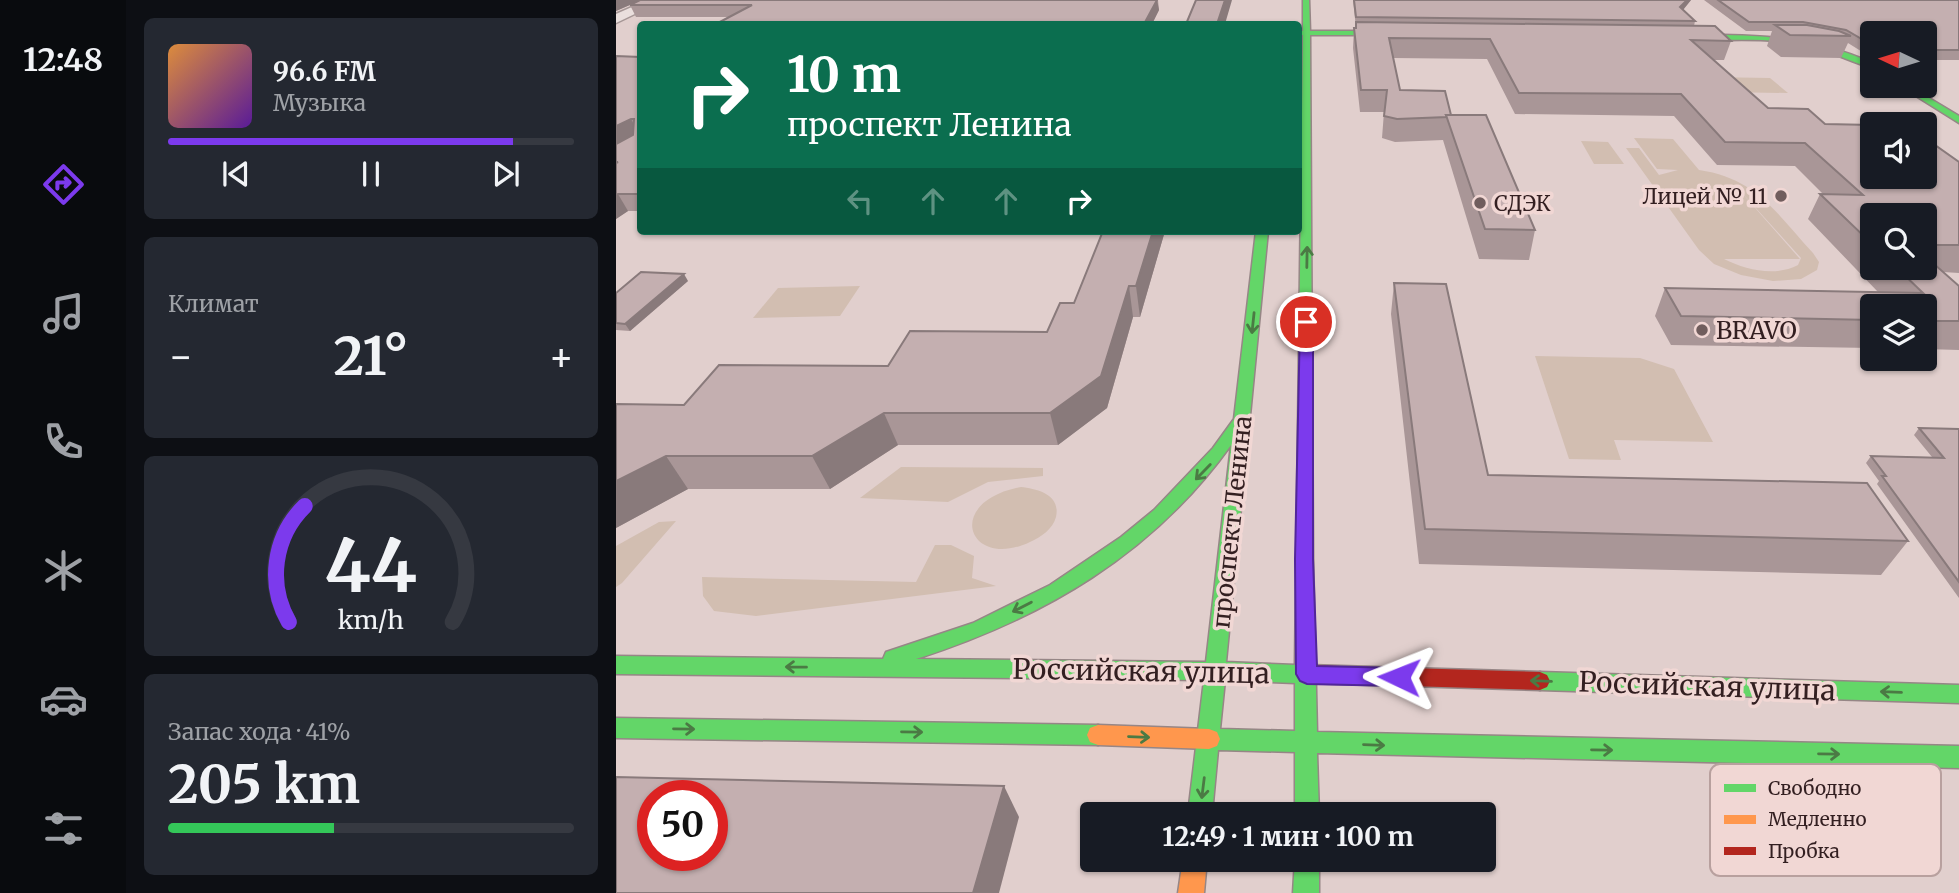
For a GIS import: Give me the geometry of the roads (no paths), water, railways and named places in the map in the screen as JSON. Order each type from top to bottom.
[{"type":"main road","points":[[1306,0],[1302,33],[1308,126],[1304,559],[1307,802]]},
{"type":"main road","points":[[1302,33],[1429,33]]},
{"type":"main road","points":[[1653,36],[1777,38],[1819,42],[1852,52],[1860,58]]},
{"type":"main road","points":[[1923,98],[1959,120]]},
{"type":"main road","name":"проспект Ленина","points":[[1201,802],[1262,235]]},
{"type":"main road","points":[[864,668],[979,629],[1109,558],[1159,517],[1211,464],[1244,417]]},
{"type":"main road","name":"Российская улица","points":[[616,665],[1215,671],[1959,694]]},
{"type":"main road","points":[[616,728],[1054,734],[1959,757]]},
{"type":"main road","points":[[1191,893],[1193,872]]},
{"type":"main road","points":[[1306,893],[1307,872]]},
{"type":"street","points":[[616,19],[658,0]]},
{"type":"street","points":[[616,27],[631,27]]},
{"type":"place","name":"Лицей № 11","points":[[1781,196]]},
{"type":"place","name":"СДЭК","points":[[1480,203]]},
{"type":"place","name":"BRAVO","points":[[1702,330]]}]
